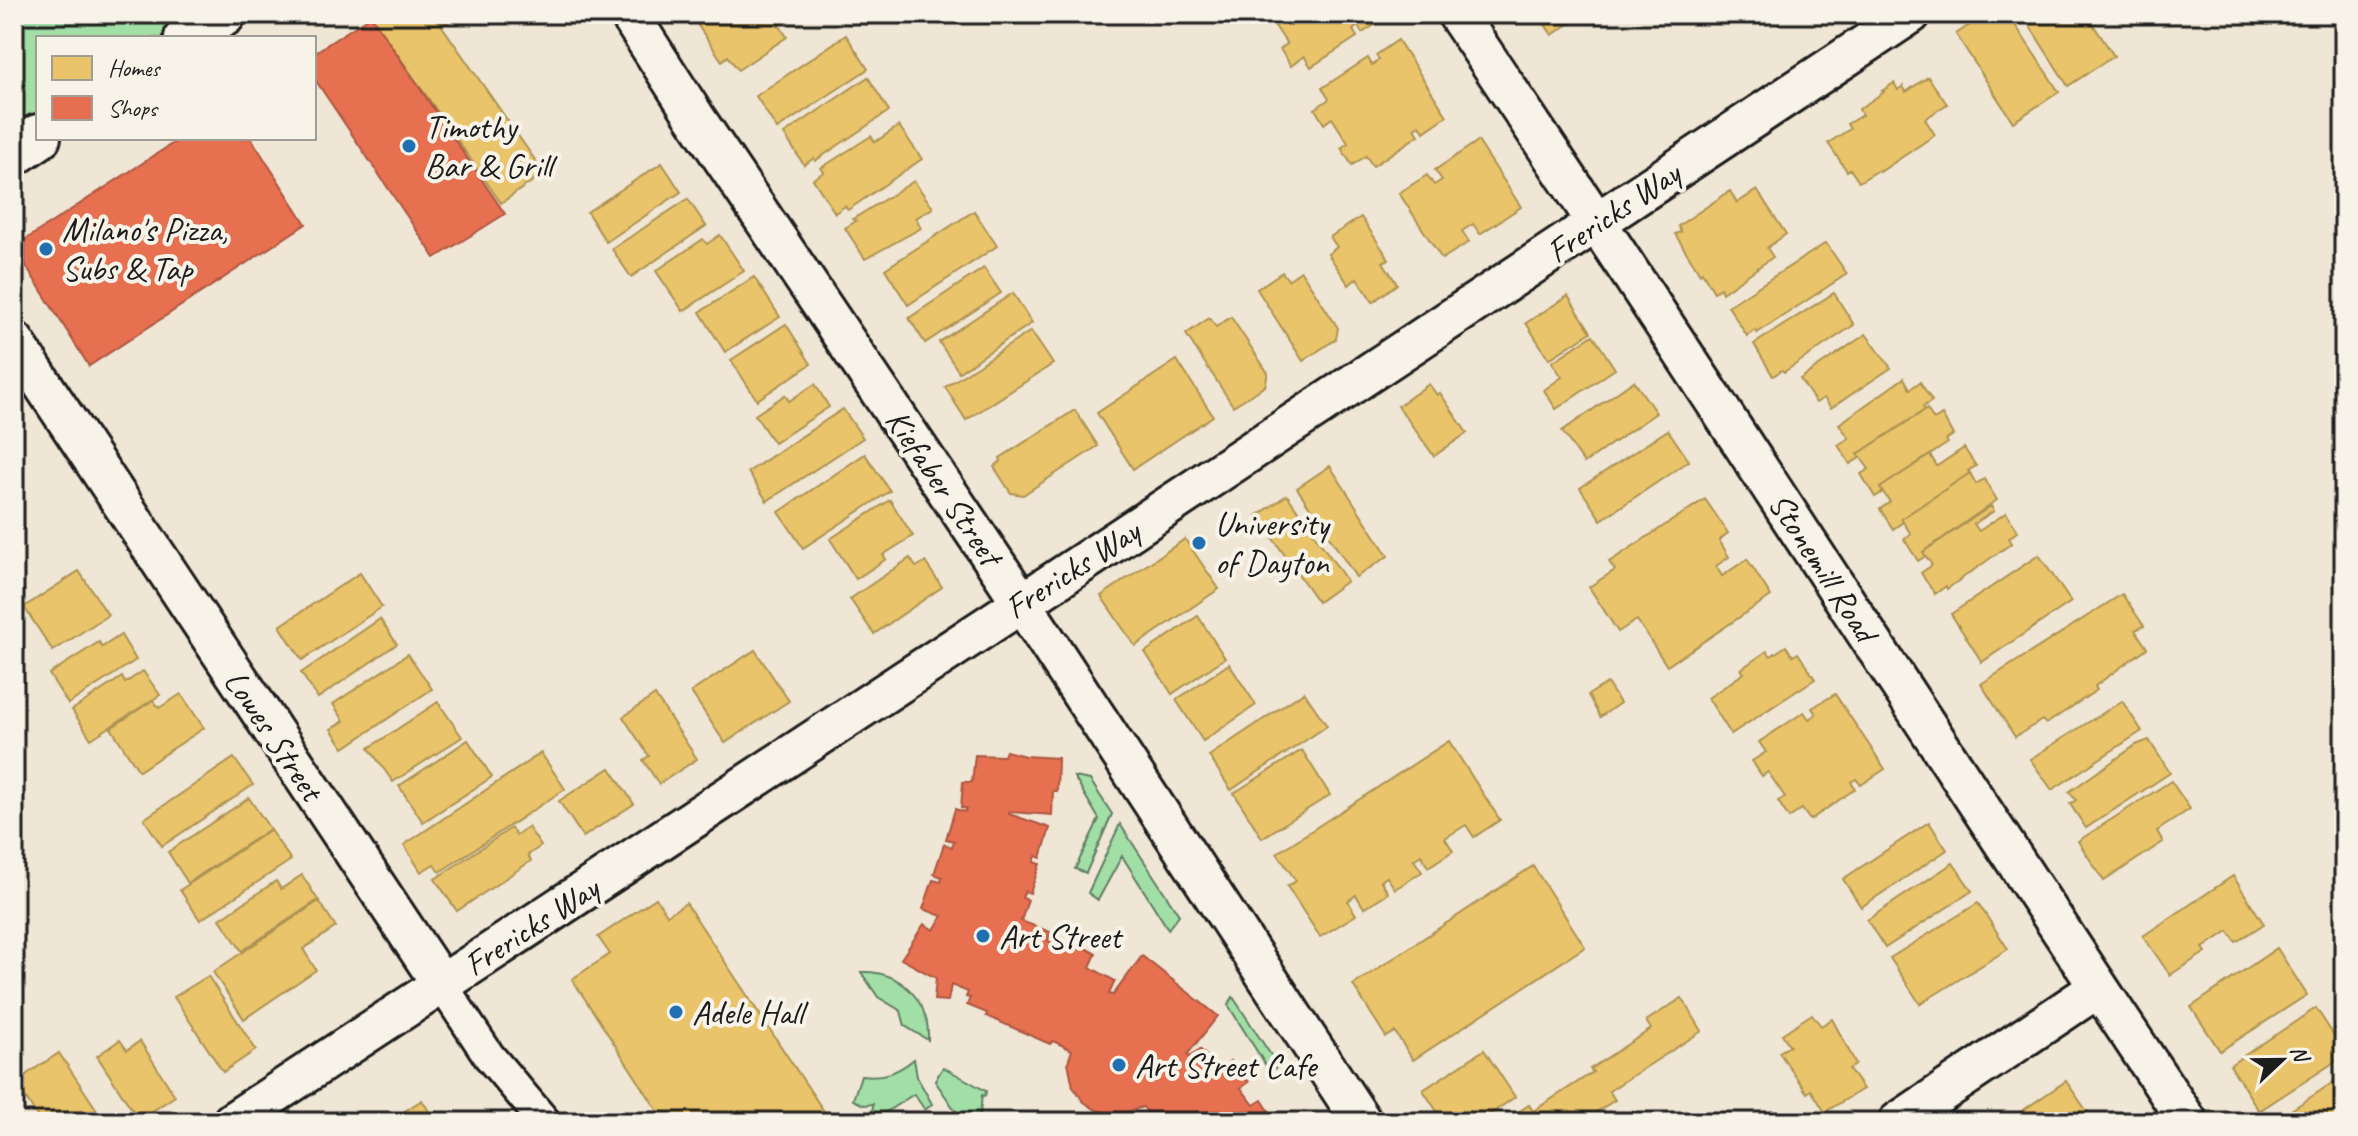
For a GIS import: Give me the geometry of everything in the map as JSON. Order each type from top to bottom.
[{"type":"street","points":[[190,36],[223,14]]},
{"type":"street","name":"Kiefaber Street","points":[[629,14],[1022,603],[1362,1122]]},
{"type":"street","name":"Stonemill Road","points":[[1457,14],[1598,222],[2188,1122]]},
{"type":"street","name":"Frericks Way","points":[[232,1122],[1911,14]]},
{"type":"street","points":[[14,153],[36,138]]},
{"type":"street","name":"Lowes Street","points":[[14,341],[442,985],[505,1076],[545,1122]]},
{"type":"street","points":[[1898,1122],[2098,988]]},
{"type":"green space","points":[[14,14],[223,14],[190,36],[36,36],[36,138],[14,153]]},
{"type":"green space","points":[[1074,777],[1090,780],[1112,814],[1086,873],[1075,869],[1099,819]]},
{"type":"green space","points":[[1120,824],[1179,915],[1168,929],[1122,856],[1098,900],[1088,893]]},
{"type":"green space","points":[[861,972],[889,976],[910,991],[924,1013],[928,1040],[905,1026],[901,1011],[878,997]]},
{"type":"green space","points":[[1233,997],[1278,1066],[1270,1072],[1228,1005]]},
{"type":"green space","points":[[914,1059],[917,1077],[932,1104],[925,1110],[914,1094],[872,1121],[873,1104],[864,1105],[853,1100],[861,1075],[889,1073]]},
{"type":"green space","points":[[943,1067],[986,1091],[985,1096],[982,1095],[979,1122],[963,1122],[935,1081]]},
{"type":"building: Homes","points":[[459,14],[442,26],[544,173],[501,203],[371,16]]},
{"type":"building: Homes","points":[[706,14],[772,14],[787,37],[738,70],[728,56],[722,61],[695,21]]},
{"type":"building: Homes","points":[[1257,14],[1385,14],[1387,17],[1362,33],[1358,26],[1353,30],[1357,37],[1311,67],[1304,56],[1291,66],[1280,49],[1287,44],[1271,20],[1264,24]]},
{"type":"building: Homes","points":[[1538,14],[1584,14],[1552,35]]},
{"type":"building: Homes","points":[[1986,14],[2008,14],[2059,92],[2013,122],[1956,34]]},
{"type":"building: Homes","points":[[2022,14],[2086,14],[2114,56],[2068,86]]},
{"type":"building: Homes","points":[[846,35],[868,69],[777,129],[756,96]]},
{"type":"building: Homes","points":[[1398,40],[1447,116],[1424,132],[1420,125],[1414,128],[1419,135],[1373,166],[1366,156],[1352,165],[1341,148],[1348,143],[1332,118],[1324,124],[1315,109],[1329,99],[1322,88],[1368,58],[1372,65],[1379,60],[1376,55]]},
{"type":"building: Homes","points":[[868,77],[889,111],[815,161],[814,158],[804,165],[784,134]]},
{"type":"building: Homes","points":[[1928,77],[1947,104],[1925,119],[1935,135],[1880,172],[1859,182],[1850,169],[1847,171],[1828,143],[1850,129],[1847,124],[1862,115],[1859,109],[1894,83],[1898,90],[1903,86],[1906,92]]},
{"type":"building: Homes","points":[[899,126],[922,159],[848,210],[845,206],[835,213],[813,179],[824,172],[821,168],[871,136],[875,142]]},
{"type":"building: Homes","points":[[1478,141],[1521,207],[1480,234],[1473,224],[1462,231],[1469,242],[1442,259],[1399,193],[1427,175],[1434,185],[1442,180],[1435,170]]},
{"type":"building: Homes","points":[[662,163],[681,192],[606,242],[587,212]]},
{"type":"building: Homes","points":[[914,181],[933,208],[916,218],[921,228],[865,259],[845,228],[856,221],[853,219]]},
{"type":"building: Homes","points":[[1757,190],[1786,234],[1767,248],[1773,257],[1722,293],[1720,288],[1714,292],[1675,234],[1681,232],[1678,226],[1730,191],[1737,203]]},
{"type":"building: Homes","points":[[688,199],[706,226],[631,277],[612,249]]},
{"type":"building: Homes","points":[[974,211],[997,246],[908,305],[885,269]]},
{"type":"building: Homes","points":[[1361,217],[1389,259],[1383,262],[1397,284],[1373,302],[1357,278],[1349,285],[1328,254],[1337,247],[1330,237]]},
{"type":"building: Homes","points":[[720,235],[744,271],[683,311],[656,271],[703,239],[707,244]]},
{"type":"building: Homes","points":[[1826,243],[1847,274],[1757,333],[1755,330],[1747,336],[1728,306]]},
{"type":"building: Homes","points":[[984,268],[1001,293],[925,343],[909,318]]},
{"type":"building: Homes","points":[[1301,271],[1338,328],[1336,339],[1303,361],[1257,289],[1282,272],[1288,280]]},
{"type":"building: Homes","points":[[754,277],[780,317],[725,352],[700,312]]},
{"type":"building: Homes","points":[[1013,293],[1032,323],[959,372],[939,342]]},
{"type":"building: Homes","points":[[1834,293],[1854,325],[1784,372],[1782,370],[1773,376],[1754,344]]},
{"type":"building: Homes","points":[[1568,296],[1591,332],[1549,359],[1526,323]]},
{"type":"building: Homes","points":[[1231,317],[1268,373],[1265,386],[1233,406],[1186,334],[1209,318],[1216,327]]},
{"type":"building: Homes","points":[[786,324],[811,364],[757,400],[731,360]]},
{"type":"building: Homes","points":[[1031,331],[1053,364],[966,420],[945,387]]},
{"type":"building: Homes","points":[[1866,334],[1891,368],[1831,408],[1824,398],[1816,403],[1800,379]]},
{"type":"building: Homes","points":[[1593,335],[1615,369],[1556,409],[1544,390],[1562,377],[1552,362]]},
{"type":"building: Homes","points":[[1177,360],[1213,416],[1133,469],[1097,413]]},
{"type":"building: Homes","points":[[1904,378],[1910,389],[1920,382],[1932,401],[1923,407],[1925,410],[1858,454],[1861,457],[1850,464],[1838,445],[1849,438],[1839,424]]},
{"type":"building: Homes","points":[[1634,381],[1656,413],[1584,463],[1562,431]]},
{"type":"building: Homes","points":[[815,384],[829,407],[774,443],[755,415],[785,395],[789,401]]},
{"type":"building: Homes","points":[[1429,384],[1437,395],[1440,393],[1467,433],[1434,456],[1398,406]]},
{"type":"building: Homes","points":[[843,409],[863,438],[767,501],[748,472]]},
{"type":"building: Homes","points":[[1927,409],[1934,420],[1942,415],[1953,435],[1946,440],[1948,443],[1880,488],[1883,492],[1875,497],[1861,474],[1869,469],[1858,454]]},
{"type":"building: Homes","points":[[1075,410],[1098,446],[1023,495],[1011,493],[994,467],[1001,461],[1000,458]]},
{"type":"building: Homes","points":[[1668,430],[1689,461],[1601,520],[1580,488]]},
{"type":"building: Homes","points":[[1964,448],[1976,466],[1968,471],[1970,473],[1901,519],[1903,522],[1893,529],[1880,509],[1890,502],[1880,488],[1930,455],[1937,466]]},
{"type":"building: Homes","points":[[865,454],[890,491],[803,548],[779,512]]},
{"type":"building: Homes","points":[[1330,466],[1388,556],[1356,577],[1297,488]]},
{"type":"building: Homes","points":[[1970,473],[1976,484],[1984,479],[1997,500],[1923,552],[1926,556],[1918,561],[1904,539],[1911,534],[1901,519]]},
{"type":"building: Homes","points":[[1287,495],[1347,581],[1318,602],[1257,516]]},
{"type":"building: Homes","points":[[1705,499],[1728,533],[1719,540],[1729,557],[1716,566],[1722,576],[1747,559],[1771,596],[1667,666],[1637,620],[1618,632],[1589,587],[1615,570],[1609,562]]},
{"type":"building: Homes","points":[[890,500],[913,536],[883,555],[886,559],[856,579],[830,539]]},
{"type":"building: Homes","points":[[1991,506],[1994,511],[1974,524],[1979,531],[2006,513],[2018,531],[2009,538],[2012,543],[1947,589],[1946,586],[1935,594],[1921,573],[1932,565],[1923,552]]},
{"type":"building: Homes","points":[[1185,539],[1219,589],[1135,646],[1101,596]]},
{"type":"building: Homes","points":[[2039,555],[2071,602],[1982,662],[1951,614]]},
{"type":"building: Homes","points":[[910,558],[916,567],[925,562],[942,587],[874,634],[850,599]]},
{"type":"building: Homes","points":[[79,571],[108,615],[53,651],[24,607]]},
{"type":"building: Homes","points":[[360,573],[382,607],[302,660],[280,626]]},
{"type":"building: Homes","points":[[2122,594],[2144,626],[2135,630],[2147,648],[2095,686],[2097,690],[2046,724],[2042,720],[2015,737],[1981,684]]},
{"type":"building: Homes","points":[[1198,616],[1225,658],[1172,694],[1145,652]]},
{"type":"building: Homes","points":[[380,619],[397,644],[318,698],[301,673]]},
{"type":"building: Homes","points":[[121,635],[136,660],[68,704],[49,674],[99,642],[102,647]]},
{"type":"building: Homes","points":[[1786,646],[1793,656],[1798,653],[1815,679],[1731,734],[1708,698],[1744,673],[1741,669],[1767,651],[1771,656]]},
{"type":"building: Homes","points":[[755,650],[789,701],[725,743],[691,692]]},
{"type":"building: Homes","points":[[408,654],[432,689],[344,748],[331,729],[344,721],[333,704]]},
{"type":"building: Homes","points":[[1229,664],[1256,705],[1203,741],[1176,700]]},
{"type":"building: Homes","points":[[143,671],[160,695],[91,739],[72,710],[122,677],[125,683]]},
{"type":"building: Homes","points":[[1607,683],[1620,703],[1600,717],[1588,695]]},
{"type":"building: Homes","points":[[1304,692],[1327,726],[1231,790],[1209,756]]},
{"type":"building: Homes","points":[[181,694],[204,728],[139,771],[111,728],[153,700],[159,708]]},
{"type":"building: Homes","points":[[1835,694],[1885,769],[1861,785],[1856,779],[1851,782],[1855,789],[1810,820],[1802,809],[1789,818],[1778,801],[1785,797],[1768,772],[1762,776],[1752,761],[1766,752],[1759,742],[1804,712],[1809,719],[1816,714],[1812,708]]},
{"type":"building: Homes","points":[[655,695],[697,759],[659,784],[643,760],[649,756],[623,717]]},
{"type":"building: Homes","points":[[2122,701],[2142,731],[2052,790],[2030,759]]},
{"type":"building: Homes","points":[[438,702],[462,737],[393,782],[369,748]]},
{"type":"building: Homes","points":[[468,740],[492,777],[423,822],[399,786]]},
{"type":"building: Homes","points":[[2149,740],[2170,773],[2086,828],[2070,804],[2076,800],[2069,792],[2136,745]]},
{"type":"building: Homes","points":[[1449,741],[1500,820],[1474,837],[1466,825],[1445,838],[1453,851],[1428,867],[1421,855],[1414,860],[1422,872],[1395,889],[1387,877],[1381,881],[1388,893],[1364,908],[1356,895],[1348,901],[1356,915],[1320,937],[1287,886],[1296,881],[1277,853]]},
{"type":"building: Homes","points":[[1302,750],[1330,795],[1262,838],[1234,793]]},
{"type":"building: Homes","points":[[541,753],[565,789],[440,872],[434,864],[421,872],[404,845]]},
{"type":"building: Homes","points":[[234,758],[253,785],[162,846],[144,819]]},
{"type":"building: Homes","points":[[610,768],[634,804],[583,837],[559,801]]},
{"type":"building: Homes","points":[[2171,781],[2190,809],[2157,831],[2163,842],[2104,881],[2078,841]]},
{"type":"building: Homes","points":[[249,798],[270,829],[188,883],[168,852]]},
{"type":"building: Homes","points":[[1929,822],[1947,850],[1861,907],[1843,879]]},
{"type":"building: Homes","points":[[528,827],[541,846],[528,855],[531,861],[457,911],[435,879],[511,828],[516,835]]},
{"type":"building: Homes","points":[[270,830],[291,860],[200,920],[180,890]]},
{"type":"building: Homes","points":[[1953,863],[1972,891],[1885,948],[1867,920]]},
{"type":"building: Homes","points":[[1533,866],[1585,947],[1413,1060],[1395,1032],[1386,1037],[1353,985]]},
{"type":"building: Homes","points":[[302,875],[318,900],[242,951],[220,919],[276,881],[281,889]]},
{"type":"building: Homes","points":[[2233,876],[2264,924],[2236,942],[2228,931],[2203,948],[2206,952],[2170,975],[2143,936]]},
{"type":"building: Homes","name":"Adele Hall","points":[[656,898],[667,915],[686,903],[831,1122],[665,1122],[572,979],[610,954],[598,937]]},
{"type":"building: Homes","points":[[319,901],[336,927],[303,949],[316,970],[244,1019],[213,972]]},
{"type":"building: Homes","points":[[1978,903],[2008,949],[1920,1004],[1890,958]]},
{"type":"building: Homes","points":[[2277,948],[2307,995],[2220,1051],[2191,1007]]},
{"type":"building: Homes","points":[[208,976],[256,1050],[223,1072],[174,997]]},
{"type":"building: Homes","points":[[1682,998],[1702,1031],[1609,1091],[1615,1100],[1581,1122],[1503,1122],[1529,1105],[1533,1111],[1593,1072],[1590,1069],[1651,1029],[1646,1021]]},
{"type":"building: Homes","points":[[2316,1008],[2344,1051],[2344,1056],[2259,1111],[2230,1065]]},
{"type":"building: Homes","points":[[1812,1014],[1821,1026],[1832,1019],[1856,1064],[1849,1069],[1863,1089],[1825,1112],[1811,1090],[1807,1093],[1779,1052],[1790,1046],[1782,1034]]},
{"type":"building: Homes","points":[[120,1040],[127,1050],[140,1041],[175,1096],[139,1120],[97,1056]]},
{"type":"building: Homes","points":[[1484,1050],[1515,1097],[1479,1122],[1444,1122],[1423,1090]]},
{"type":"building: Homes","points":[[59,1053],[105,1122],[41,1122],[15,1082]]},
{"type":"building: Homes","points":[[2344,1075],[2344,1122],[2273,1122]]},
{"type":"building: Homes","points":[[2066,1081],[2090,1116],[2081,1122],[2006,1122]]},
{"type":"building: Homes","points":[[422,1100],[436,1122],[388,1122]]},
{"type":"building: Shops","name":"Timothy Bar & Grill","points":[[371,16],[505,214],[435,258],[316,81],[316,52]]},
{"type":"building: Shops","points":[[178,140],[252,140],[306,224],[89,366],[14,247]]},
{"type":"building: Shops","name":"Art Street","points":[[1006,751],[1025,756],[1058,758],[1057,791],[1053,791],[1052,815],[1009,814],[1050,828],[1041,858],[1036,856],[1034,862],[1040,864],[1030,893],[1025,891],[1022,898],[1028,900],[1021,921],[1050,932],[1048,941],[1067,949],[1071,940],[1096,954],[1090,967],[1115,981],[1109,994],[1113,995],[1142,956],[1218,1016],[1187,1055],[1190,1057],[1200,1049],[1219,1070],[1230,1061],[1249,1082],[1241,1088],[1254,1105],[1262,1100],[1276,1122],[1155,1122],[1143,1107],[1118,1115],[1096,1110],[1084,1102],[1073,1087],[1068,1062],[1072,1050],[1053,1041],[1050,1044],[986,1016],[987,1013],[967,1005],[970,998],[966,997],[968,992],[951,985],[948,1001],[934,1000],[936,978],[901,959],[924,924],[934,930],[942,916],[923,909],[933,880],[941,882],[942,877],[934,874],[944,844],[952,847],[954,841],[946,839],[955,809],[965,812],[966,808],[961,808],[963,782],[972,782],[975,755],[1004,756]]},
{"type":"place","name":"Timothy Bar & Grill","points":[[409,146]]},
{"type":"place","name":"Milano's Pizza, Subs & Tap","points":[[46,249]]},
{"type":"place","name":"University of Dayton","points":[[1199,543]]},
{"type":"place","name":"Art Street","points":[[983,936]]},
{"type":"place","name":"Adele Hall","points":[[676,1012]]},
{"type":"place","name":"Art Street Cafe","points":[[1119,1065]]}]
